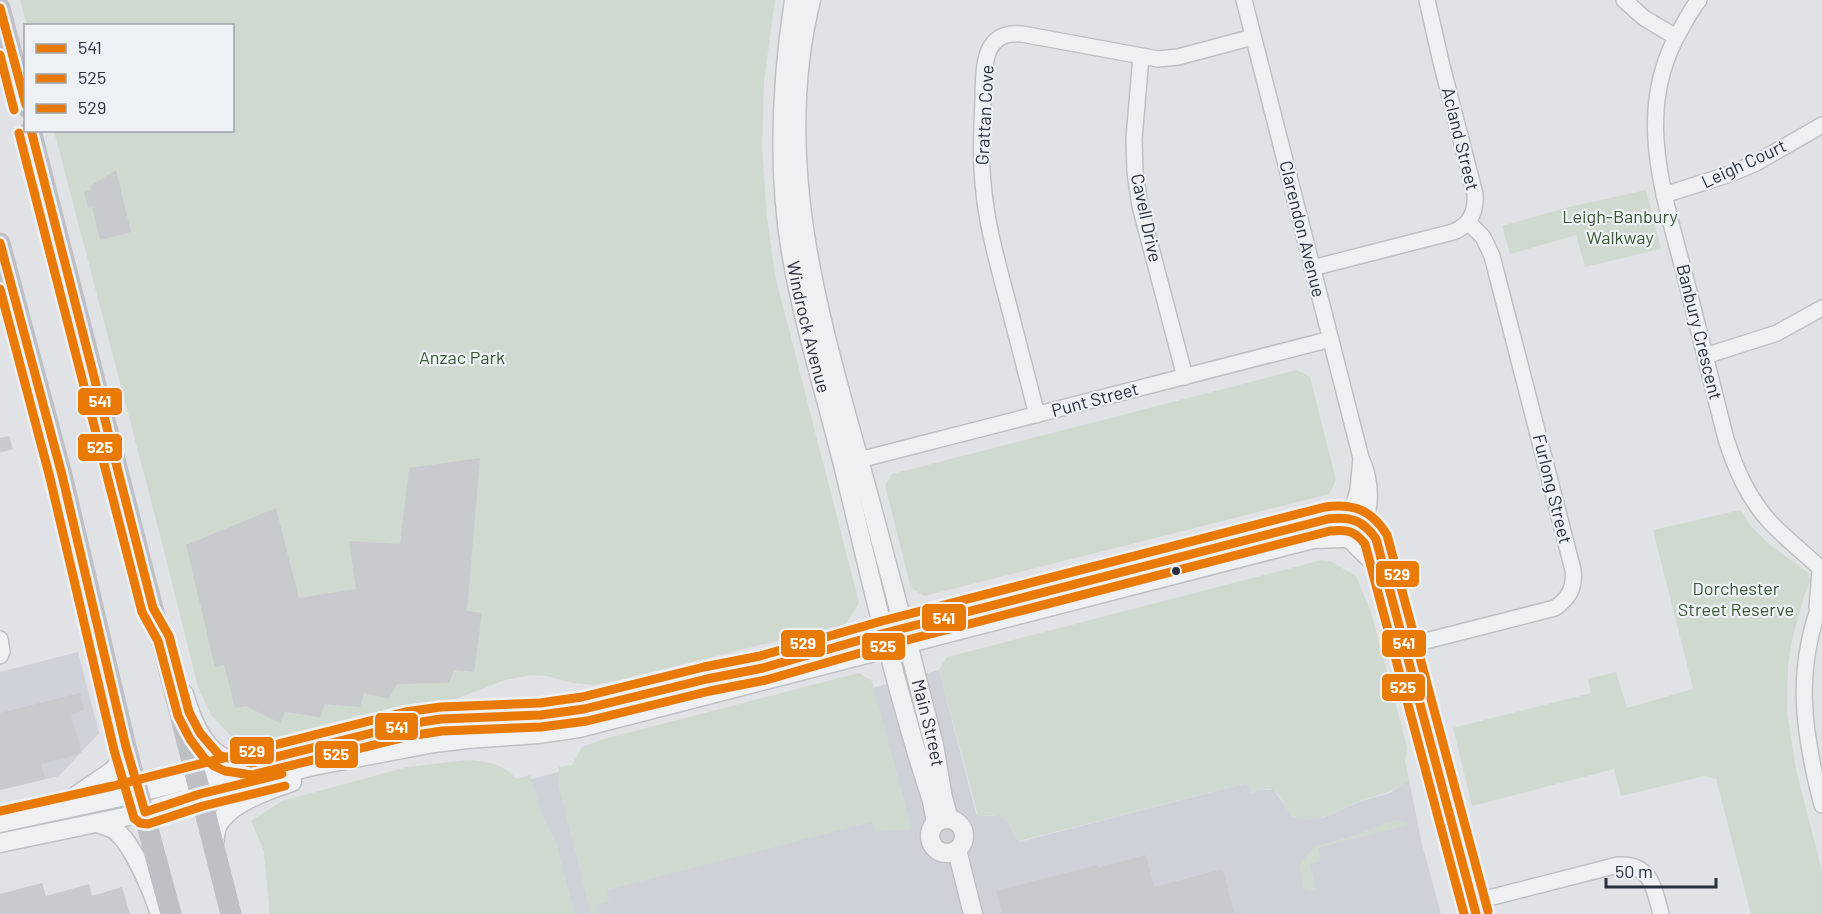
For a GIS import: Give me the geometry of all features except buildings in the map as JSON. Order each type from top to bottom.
[{"type":"main road","points":[[0,8],[24,99]]},
{"type":"main road","points":[[32,132],[231,914]]},
{"type":"main road","points":[[0,243],[62,475],[126,747],[171,914]]},
{"type":"street","name":"Windrock Avenue","points":[[794,0],[786,50],[781,123],[787,223],[797,283],[905,636]]},
{"type":"street","name":"Windrock Avenue","points":[[811,0],[797,95],[796,147],[801,211],[808,258],[887,641]]},
{"type":"street","name":"Clarendon Avenue","points":[[1244,0],[1361,458],[1358,521],[1350,542]]},
{"type":"street","name":"Acland Street","points":[[1427,0],[1475,194],[1475,207],[1468,222]]},
{"type":"street","points":[[1624,0],[1644,18],[1676,37]]},
{"type":"street","name":"Banbury Crescent","points":[[1699,0],[1676,37],[1661,74],[1654,121],[1664,195],[1736,470],[1752,500],[1770,523],[1821,565]]},
{"type":"street","name":"Grattan Cove","points":[[1037,415],[991,234],[983,184],[982,113],[988,51],[996,39],[1011,33],[1158,59],[1178,57],[1253,37]]},
{"type":"street","name":"Cavell Drive","points":[[1141,56],[1134,139],[1140,206],[1185,376]]},
{"type":"street","name":"Leigh Court","points":[[1664,195],[1730,174],[1822,125]]},
{"type":"street","points":[[1312,268],[1453,232],[1464,227],[1468,222]]},
{"type":"street","name":"Furlong Street","points":[[1406,646],[1555,608],[1568,597],[1574,583],[1571,562],[1492,256],[1483,237],[1468,222]]},
{"type":"street","points":[[1705,356],[1777,333],[1822,308]]},
{"type":"street","name":"Punt Street","points":[[851,462],[1331,339]]},
{"type":"street","points":[[198,786],[380,755],[434,743],[579,728],[1328,519],[1358,521],[1376,539],[1475,908],[1627,864],[1638,868],[1650,878],[1661,914]]},
{"type":"street","points":[[905,636],[1313,539],[1350,542],[1385,573]]},
{"type":"street","points":[[1816,614],[1821,565]]},
{"type":"street","points":[[1822,598],[1808,645],[1803,701],[1808,743],[1822,805]]},
{"type":"street","points":[[153,608],[169,636],[189,712],[201,733],[220,756],[252,763]]},
{"type":"street","name":"Main Street","points":[[905,636],[934,746],[943,798],[942,820]]},
{"type":"street","points":[[0,639],[0,656]]},
{"type":"street","points":[[0,843],[97,823],[142,803],[198,786],[252,763],[408,724],[541,715],[584,709],[706,679],[887,641]]},
{"type":"street","name":"Main Street","points":[[887,641],[922,770],[932,801],[942,820]]},
{"type":"street","points":[[49,813],[111,772],[118,765],[126,747]]},
{"type":"street","points":[[214,844],[217,826],[220,822],[250,798],[380,755]]},
{"type":"street","points":[[0,822],[49,813],[142,803]]},
{"type":"street","points":[[942,820],[957,822],[963,829],[963,842],[951,851],[936,850],[929,838],[931,829],[942,820]]},
{"type":"street","points":[[97,823],[115,830],[122,837],[141,869],[160,914]]},
{"type":"street","points":[[951,851],[961,914]]},
{"type":"street","points":[[951,851],[973,914]]},
{"type":"shaded area","points":[[78,652],[99,733],[59,776],[0,790],[0,672]]},
{"type":"shaded area","points":[[939,670],[976,813],[978,816],[1000,816],[1007,820],[1019,842],[1247,783],[1263,790],[1274,790],[1293,817],[1323,818],[1361,801],[1390,793],[1409,780],[1421,840],[1441,914],[270,914],[264,851]]},
{"type":"green space","name":"Anzac Park","points":[[20,0],[775,0],[764,82],[762,148],[767,217],[775,275],[859,603],[846,624],[611,682],[594,685],[531,675],[505,680],[456,699],[370,713],[265,740],[231,736],[211,715],[198,687],[54,132],[234,132],[234,24],[27,24]]},
{"type":"green space","name":"Leigh-Banbury Walkway","points":[[1646,190],[1661,249],[1585,267],[1576,235],[1510,254],[1502,226],[1569,207]]},
{"type":"green space","points":[[1297,370],[1310,377],[1336,480],[1329,494],[925,596],[911,588],[885,486],[892,474]]},
{"type":"green space","name":"Dorchester Street Reserve","points":[[1740,510],[1751,526],[1770,545],[1807,572],[1810,581],[1791,644],[1787,711],[1796,770],[1822,871],[1822,914],[1751,914],[1716,779],[1704,776],[1621,796],[1614,769],[1472,806],[1453,728],[1591,693],[1588,679],[1616,672],[1627,708],[1693,689],[1653,530]]},
{"type":"green space","points":[[1322,560],[1330,561],[1356,576],[1371,612],[1407,747],[1405,762],[1409,780],[1403,785],[1330,815],[1308,820],[1294,817],[1273,790],[1266,789],[1250,794],[1247,783],[1016,842],[1004,819],[994,816],[978,816],[939,670],[947,657]]},
{"type":"green space","points":[[859,673],[872,681],[912,829],[875,832],[872,822],[607,890],[609,902],[596,905],[598,914],[591,914],[558,784],[559,767],[572,765],[582,747],[604,739]]},
{"type":"green space","points":[[468,760],[495,764],[517,779],[530,775],[542,815],[556,842],[575,914],[270,914],[264,851],[251,821],[282,801],[407,767]]},
{"type":"green space","points":[[1399,820],[1412,824],[1318,848],[1321,861],[1310,864],[1316,889],[1309,891],[1303,888],[1299,867],[1315,847]]},
{"type":"transit line","name":"541","points":[[0,8],[24,98]]},
{"type":"transit line","name":"525","points":[[0,55],[14,110]]},
{"type":"transit line","name":"541","points":[[32,132],[153,608],[169,636],[189,712],[200,733],[220,756],[252,763],[408,724],[441,719],[541,715],[584,709],[763,668],[885,633],[1328,519],[1343,518],[1366,527],[1376,539],[1476,914]]},
{"type":"transit line","name":"525","points":[[19,133],[142,612],[158,641],[178,716],[190,739],[204,758],[214,766],[225,771],[252,775],[410,736],[442,731],[541,727],[587,721],[766,680],[888,645],[1341,530],[1358,536],[1365,544],[1464,914]]},
{"type":"transit line","name":"541","points":[[0,243],[62,475],[126,747],[145,812],[200,794],[282,774]]},
{"type":"transit line","name":"525","points":[[0,289],[50,478],[114,750],[134,818],[140,823],[148,824],[203,806],[285,786]]},
{"type":"transit line","name":"529","points":[[0,811],[113,786],[405,712],[441,707],[540,703],[582,697],[704,667],[760,656],[882,621],[1325,507],[1344,506],[1368,514],[1387,535],[1488,911]]}]
